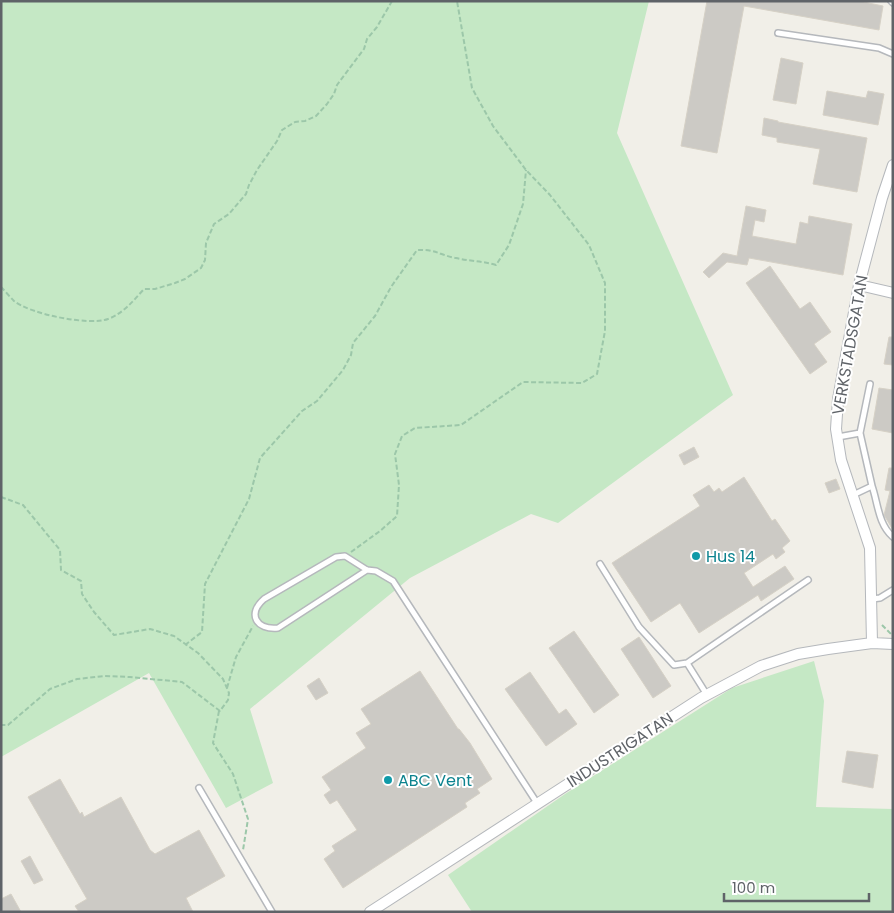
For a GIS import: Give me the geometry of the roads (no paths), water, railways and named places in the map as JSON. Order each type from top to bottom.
[{"type":"street","name":"VERKSTADSGATAN","points":[[872,643],[870,548],[841,460],[836,429],[838,399],[859,286],[882,198],[893,166]]},
{"type":"street","points":[[859,286],[893,293]]},
{"type":"street","name":"INDUSTRIGATAN","points":[[370,912],[706,695],[761,666],[798,654],[872,643],[893,644]]},
{"type":"lane","points":[[778,33],[879,48],[893,54]]},
{"type":"lane","points":[[870,384],[860,433],[882,524],[893,537]]},
{"type":"lane","points":[[838,437],[860,433]]},
{"type":"lane","points":[[853,495],[872,486]]},
{"type":"lane","points":[[367,570],[278,628],[270,629],[261,626],[257,620],[256,606],[264,599],[336,557],[345,556],[367,570],[376,571],[393,581],[537,803]]},
{"type":"lane","points":[[600,564],[639,627],[674,665],[686,664],[808,580]]},
{"type":"lane","points":[[872,599],[880,598],[893,590]]},
{"type":"lane","points":[[686,664],[706,695]]},
{"type":"lane","points":[[199,788],[272,912]]},
{"type":"place","name":"Hus 14","points":[[696,556]]},
{"type":"place","name":"ABC Vent","points":[[388,780]]}]
